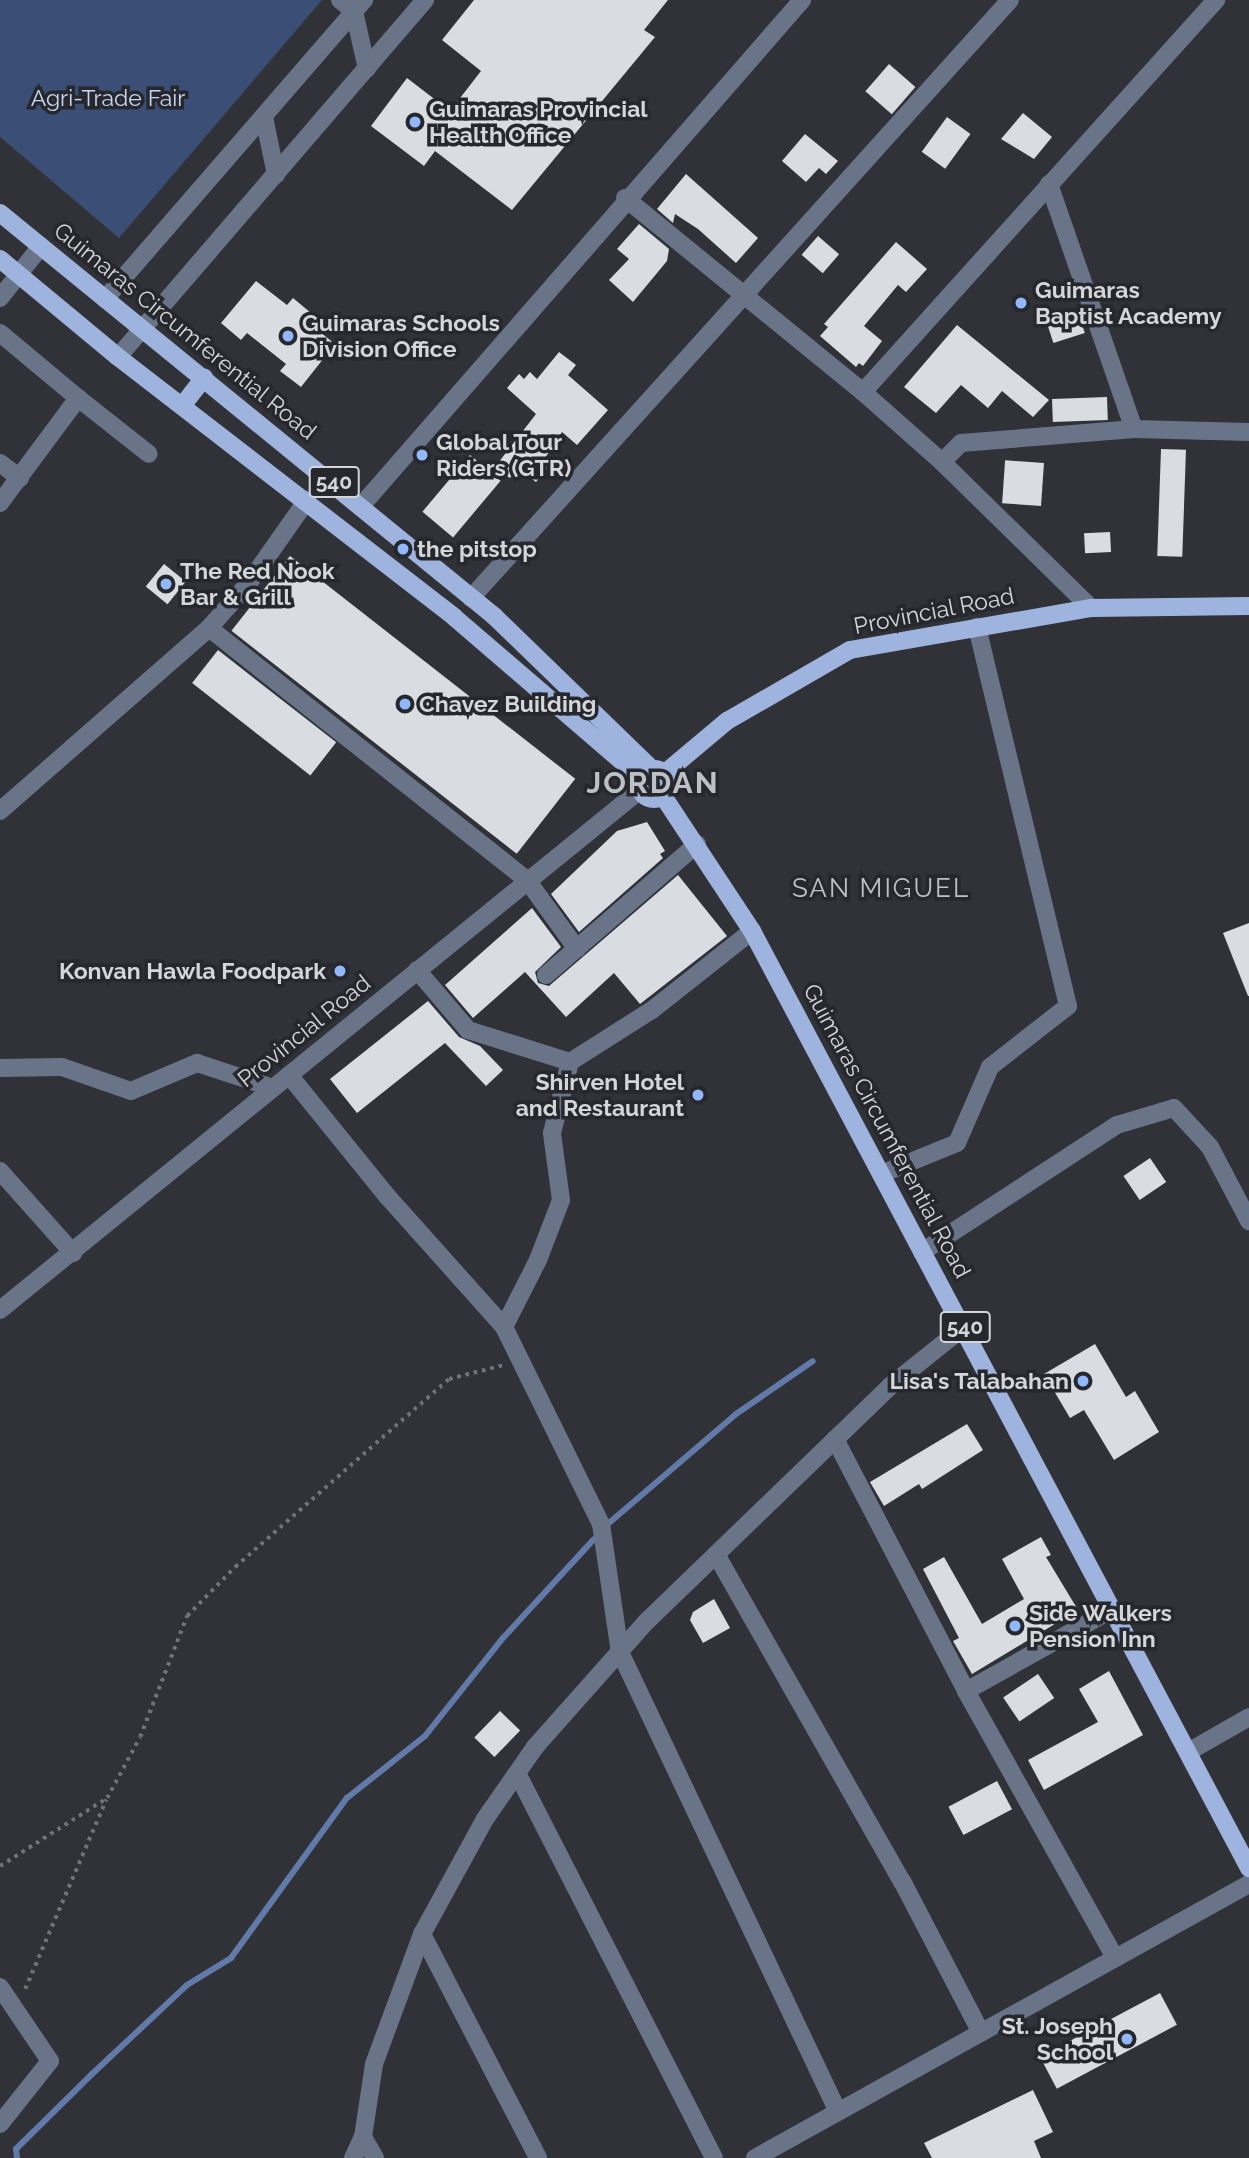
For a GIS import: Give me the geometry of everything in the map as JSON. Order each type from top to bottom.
[{"type":"main road","name":"Guimaras Circumferential Road","points":[[0,213],[362,505],[471,598],[649,777],[651,799],[663,796],[752,931],[1249,1868]]},
{"type":"main road","name":"540","points":[[0,259],[118,357],[307,500],[454,617],[649,777]]},
{"type":"main road","points":[[182,406],[204,378]]},
{"type":"main road","name":"Provincial Road","points":[[649,777],[727,721],[850,650],[1091,608],[1249,606]]},
{"type":"street","points":[[118,357],[144,331],[425,0]]},
{"type":"street","points":[[362,505],[625,198],[802,0]]},
{"type":"street","points":[[471,598],[1010,0]]},
{"type":"street","points":[[863,393],[1216,0]]},
{"type":"street","points":[[353,4],[366,69]]},
{"type":"street","points":[[105,299],[264,117],[353,4]]},
{"type":"street","points":[[264,117],[276,175]]},
{"type":"street","points":[[1049,184],[1134,429]]},
{"type":"street","points":[[625,198],[863,393],[942,462],[1091,608]]},
{"type":"street","points":[[0,298],[41,246]]},
{"type":"street","points":[[0,333],[149,454]]},
{"type":"street","points":[[0,503],[78,398]]},
{"type":"street","points":[[942,462],[961,443],[1134,429],[1249,432]]},
{"type":"street","points":[[0,463],[20,478]]},
{"type":"street","points":[[0,811],[209,628],[248,584],[307,500]]},
{"type":"street","points":[[881,1174],[957,1143],[990,1067],[1068,1006],[977,627]]},
{"type":"street","points":[[209,628],[527,880],[577,949]]},
{"type":"street","name":"Provincial Road","points":[[0,1310],[74,1253],[649,777]]},
{"type":"street","points":[[546,975],[697,844]]},
{"type":"street","points":[[504,1327],[538,1260],[562,1200],[552,1133],[570,1062],[652,1010],[752,931]]},
{"type":"street","points":[[417,970],[468,1030],[570,1062]]},
{"type":"street","points":[[0,1068],[62,1067],[131,1091],[197,1063],[273,1088]]},
{"type":"street","points":[[289,1075],[387,1196],[504,1327],[601,1524],[620,1652],[838,2112]]},
{"type":"street","points":[[922,1252],[1117,1125],[1174,1108],[1210,1147],[1249,1221]]},
{"type":"street","points":[[0,1171],[74,1253]]},
{"type":"street","points":[[353,2158],[363,2137],[374,2064],[422,1934],[485,1819],[517,1773],[620,1652],[890,1386],[964,1327]]},
{"type":"street","points":[[835,1439],[966,1691],[1115,1958]]},
{"type":"street","points":[[717,1556],[902,1881],[981,2033]]},
{"type":"street","points":[[966,1691],[1113,1609]]},
{"type":"street","points":[[1188,1752],[1249,1717]]},
{"type":"street","points":[[517,1773],[714,2158]]},
{"type":"street","points":[[755,2158],[1249,1884]]},
{"type":"street","points":[[422,1934],[538,2158]]},
{"type":"street","points":[[0,1987],[50,2061],[0,2124]]},
{"type":"street","points":[[363,2137],[374,2158]]},
{"type":"path","points":[[16,2008],[107,1798],[140,1737],[187,1616],[235,1567],[449,1378],[520,1361]]},
{"type":"path","points":[[0,1866],[107,1798]]},
{"type":"green space","name":"Agri-Trade Fair","points":[[0,0],[322,0],[119,238],[0,137]]},
{"type":"building","points":[[474,0],[668,0],[644,30],[655,37],[512,210],[435,151],[424,166],[371,126],[407,78],[450,111],[481,71],[442,40]]},
{"type":"building","points":[[889,64],[915,87],[892,114],[865,91]]},
{"type":"building","points":[[1023,113],[1052,137],[1034,159],[1001,139]]},
{"type":"building","points":[[947,117],[970,134],[945,169],[922,152]]},
{"type":"building","points":[[805,134],[838,161],[826,174],[819,168],[806,182],[782,161]]},
{"type":"building","points":[[686,174],[758,238],[736,263],[698,229],[675,214],[673,223],[657,209]]},
{"type":"building","points":[[639,224],[669,249],[667,261],[633,302],[609,280],[629,259],[617,249]]},
{"type":"building","points":[[818,236],[839,254],[823,273],[802,255]]},
{"type":"building","points":[[896,242],[927,269],[906,292],[898,285],[864,326],[882,341],[863,366],[859,363],[856,367],[820,336],[828,327],[824,324]]},
{"type":"building","name":"Guimaras Schools Division Office","points":[[256,281],[287,305],[293,298],[311,313],[305,320],[335,344],[301,387],[280,371],[286,364],[247,333],[241,340],[221,323]]},
{"type":"building","points":[[1078,312],[1085,333],[1053,343],[1047,322]]},
{"type":"building","points":[[957,325],[1049,400],[1033,417],[1002,391],[988,408],[961,385],[936,413],[904,387]]},
{"type":"building","points":[[559,352],[576,365],[568,375],[608,410],[577,445],[562,432],[545,458],[551,463],[536,482],[517,468],[510,478],[495,467],[536,414],[507,388],[519,374],[524,379],[530,372],[537,379]]},
{"type":"building","points":[[1107,397],[1108,420],[1053,422],[1052,399]]},
{"type":"building","points":[[1161,449],[1186,450],[1182,557],[1157,556]]},
{"type":"building","points":[[470,455],[501,481],[453,537],[422,512]]},
{"type":"building","points":[[1005,460],[1044,463],[1041,506],[1002,503]]},
{"type":"building","points":[[1110,532],[1111,552],[1085,553],[1084,533]]},
{"type":"building","name":"Chavez Building","points":[[290,556],[575,779],[517,854],[232,631]]},
{"type":"building","name":"The Red Nook Bar & Grill","points":[[164,564],[186,582],[168,604],[146,587]]},
{"type":"building","points":[[218,650],[336,742],[310,775],[192,683]]},
{"type":"building","points":[[647,822],[665,851],[660,854],[663,858],[579,932],[551,894],[617,831]]},
{"type":"building","points":[[678,875],[727,936],[640,1004],[614,973],[566,1017],[525,972],[473,1018],[445,985],[532,908],[561,947],[535,972],[538,983],[549,986]]},
{"type":"building","points":[[1249,923],[1249,996],[1248,996],[1223,933]]},
{"type":"building","points":[[428,1001],[459,1037],[480,1046],[503,1070],[486,1086],[445,1043],[357,1113],[330,1079]]},
{"type":"building","points":[[1150,1158],[1166,1182],[1140,1200],[1123,1176]]},
{"type":"building","points":[[1095,1344],[1126,1397],[1135,1391],[1159,1432],[1114,1460],[1084,1410],[1070,1418],[1044,1374]]},
{"type":"building","points":[[967,1424],[983,1450],[922,1489],[919,1484],[884,1506],[870,1482]]},
{"type":"building","points":[[1041,1537],[1051,1555],[1046,1557],[1078,1610],[972,1674],[953,1641],[959,1638],[923,1569],[944,1557],[982,1624],[1024,1599],[1002,1559]]},
{"type":"building","points":[[714,1599],[730,1628],[703,1643],[690,1620],[693,1612]]},
{"type":"building","points":[[1109,1671],[1143,1735],[1044,1790],[1028,1760],[1098,1722],[1079,1689]]},
{"type":"building","points":[[1038,1674],[1054,1698],[1019,1722],[1003,1697]]},
{"type":"building","points":[[500,1711],[520,1730],[494,1757],[474,1738]]},
{"type":"building","points":[[997,1781],[1012,1809],[963,1835],[948,1807]]},
{"type":"building","points":[[1160,1993],[1177,2025],[1057,2089],[1040,2057]]},
{"type":"building","points":[[1033,2090],[1053,2132],[1034,2141],[1041,2158],[932,2158],[924,2143]]},
{"type":"waterway","points":[[609,1523],[736,1414],[813,1361]]},
{"type":"waterway","points":[[17,2158],[16,2149],[187,1985],[231,1958],[347,1798],[425,1736],[503,1638],[594,1539]]},
{"type":"place","name":"Guimaras Provincial Health Office","points":[[415,122]]},
{"type":"place","name":"Guimaras Baptist Academy","points":[[1021,303]]},
{"type":"place","name":"Guimaras Schools Division Office","points":[[288,336]]},
{"type":"place","name":"Global Tour Riders (GTR)","points":[[422,455]]},
{"type":"place","name":"the pitstop","points":[[403,549]]},
{"type":"place","name":"The Red Nook Bar & Grill","points":[[166,584]]},
{"type":"place","name":"Chavez Building","points":[[405,704]]},
{"type":"place","name":"Konvan Hawla Foodpark","points":[[340,971]]},
{"type":"place","name":"Shirven Hotel and Restaurant","points":[[698,1095]]},
{"type":"place","name":"Lisa's Talabahan","points":[[1083,1381]]},
{"type":"place","name":"Side Walkers Pension Inn","points":[[1015,1626]]},
{"type":"place","name":"St. Joseph School","points":[[1127,2039]]},
{"type":"district","name":"JORDAN","points":[[653,783]]},
{"type":"district","name":"SAN MIGUEL","points":[[881,889]]}]
